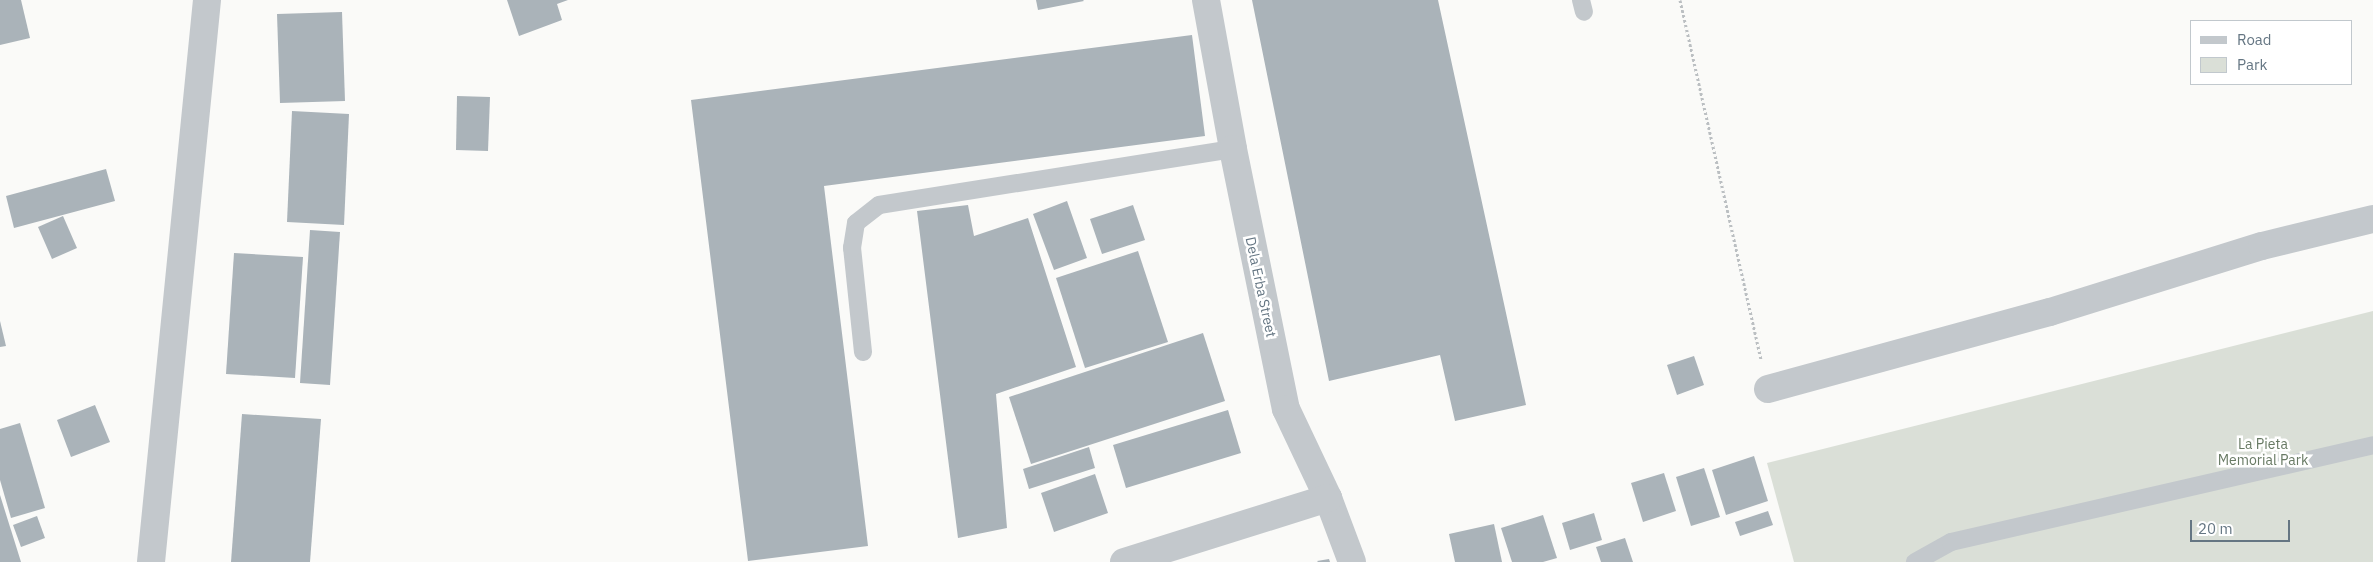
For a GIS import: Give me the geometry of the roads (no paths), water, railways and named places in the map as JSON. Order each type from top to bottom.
[{"type":"street","points":[[151,562],[207,0]]},
{"type":"street","name":"Dela Erba Street","points":[[1206,0],[1232,149],[1286,409],[1328,498],[1352,562]]},
{"type":"street","points":[[1768,389],[1945,338],[2050,312],[2262,246],[2373,219]]},
{"type":"street","points":[[1124,562],[1328,498]]},
{"type":"lane","points":[[863,352],[852,248],[856,223],[879,205],[1232,149]]},
{"type":"lane","points":[[1915,562],[1951,542],[2373,445]]},
{"type":"park label","name":"La Pieta Memorial Park","points":[[2263,452]]}]
